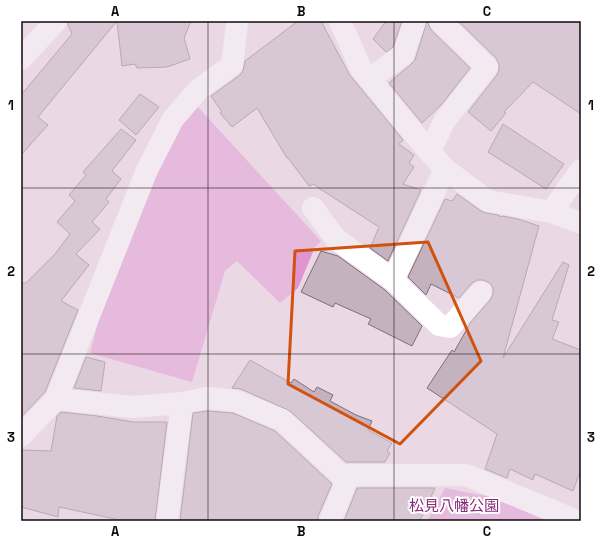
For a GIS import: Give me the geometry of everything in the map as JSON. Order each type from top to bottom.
[{"type":"street","points":[[21,59],[56,21]]},
{"type":"street","points":[[340,21],[361,69],[445,168],[488,201],[551,212],[581,223]]},
{"type":"street","points":[[369,78],[404,56],[415,21]]},
{"type":"street","points":[[430,151],[445,120],[487,67],[440,21]]},
{"type":"street","points":[[21,436],[56,399],[147,170],[173,119],[198,90],[232,65],[238,22]]},
{"type":"street","points":[[393,280],[445,168]]},
{"type":"street","points":[[551,212],[581,170]]},
{"type":"street","points":[[313,208],[336,239],[393,280],[439,325],[450,326],[481,292]]},
{"type":"street","points":[[56,399],[132,407],[182,403],[207,398],[236,401],[282,420],[341,475],[466,475],[577,521]]},
{"type":"street","points":[[166,521],[182,403]]},
{"type":"street","points":[[330,521],[349,475]]},
{"type":"highlighted area","points":[[428,242],[481,361],[400,444],[288,384],[295,251]]},
{"type":"green space","points":[[197,106],[321,241],[315,247],[298,288],[280,303],[237,261],[225,271],[192,382],[90,353],[109,280],[168,139]]},
{"type":"green space","name":"松見八幡公園","points":[[445,488],[496,498],[552,521],[427,521]]},
{"type":"building","points":[[68,21],[117,21],[38,117],[48,125],[21,155],[21,95],[72,34]]},
{"type":"building","points":[[117,21],[191,21],[184,38],[190,59],[167,67],[137,68],[135,64],[122,66]]},
{"type":"building","points":[[298,21],[321,21],[349,74],[403,140],[399,144],[414,155],[409,163],[414,167],[403,184],[421,190],[388,261],[370,248],[379,227],[314,184],[309,186],[287,158],[257,108],[232,127],[220,113],[222,112],[211,96],[240,75],[243,71],[245,61]]},
{"type":"building","points":[[386,21],[402,21],[393,47],[386,52],[373,39]]},
{"type":"building","points":[[427,21],[431,30],[470,68],[442,104],[422,123],[389,83],[415,60]]},
{"type":"building","points":[[458,21],[581,21],[581,114],[533,82],[504,112],[506,113],[491,131],[468,112],[497,75],[499,64],[496,58]]},
{"type":"building","points":[[140,94],[159,107],[136,135],[119,120]]},
{"type":"building","points":[[503,124],[564,164],[546,189],[488,152]]},
{"type":"building","points":[[121,129],[136,140],[112,171],[121,179],[106,199],[109,202],[92,222],[100,229],[76,254],[89,265],[61,301],[78,310],[45,392],[21,417],[21,283],[26,283],[55,254],[70,234],[57,222],[75,201],[69,195],[86,175],[83,172]]},
{"type":"building","points":[[457,194],[486,213],[518,219],[539,226],[503,358],[563,262],[569,265],[552,320],[559,322],[552,339],[581,350],[581,469],[573,491],[535,474],[533,480],[510,469],[507,478],[485,469],[497,434],[427,388],[452,350],[454,352],[471,322],[490,300],[493,294],[493,288],[490,283],[483,280],[477,280],[472,283],[459,298],[431,284],[426,295],[408,277],[445,199],[452,201]]},
{"type":"building","points":[[321,251],[338,256],[385,290],[422,326],[412,346],[368,324],[371,319],[335,303],[333,307],[301,292]]},
{"type":"building","points":[[86,357],[105,362],[101,391],[74,388]]},
{"type":"building","points":[[250,360],[291,383],[294,379],[314,392],[317,387],[333,395],[330,401],[356,415],[372,421],[368,430],[392,443],[387,451],[390,453],[385,462],[346,462],[290,411],[241,389],[232,388]]},
{"type":"building","points":[[208,411],[233,413],[275,431],[332,484],[318,516],[318,521],[180,521],[193,413]]},
{"type":"building","points":[[61,412],[134,422],[167,422],[155,521],[115,521],[115,519],[59,507],[58,517],[21,507],[21,450],[51,451],[57,416]]},
{"type":"building","points":[[357,488],[435,488],[420,521],[344,521]]}]
